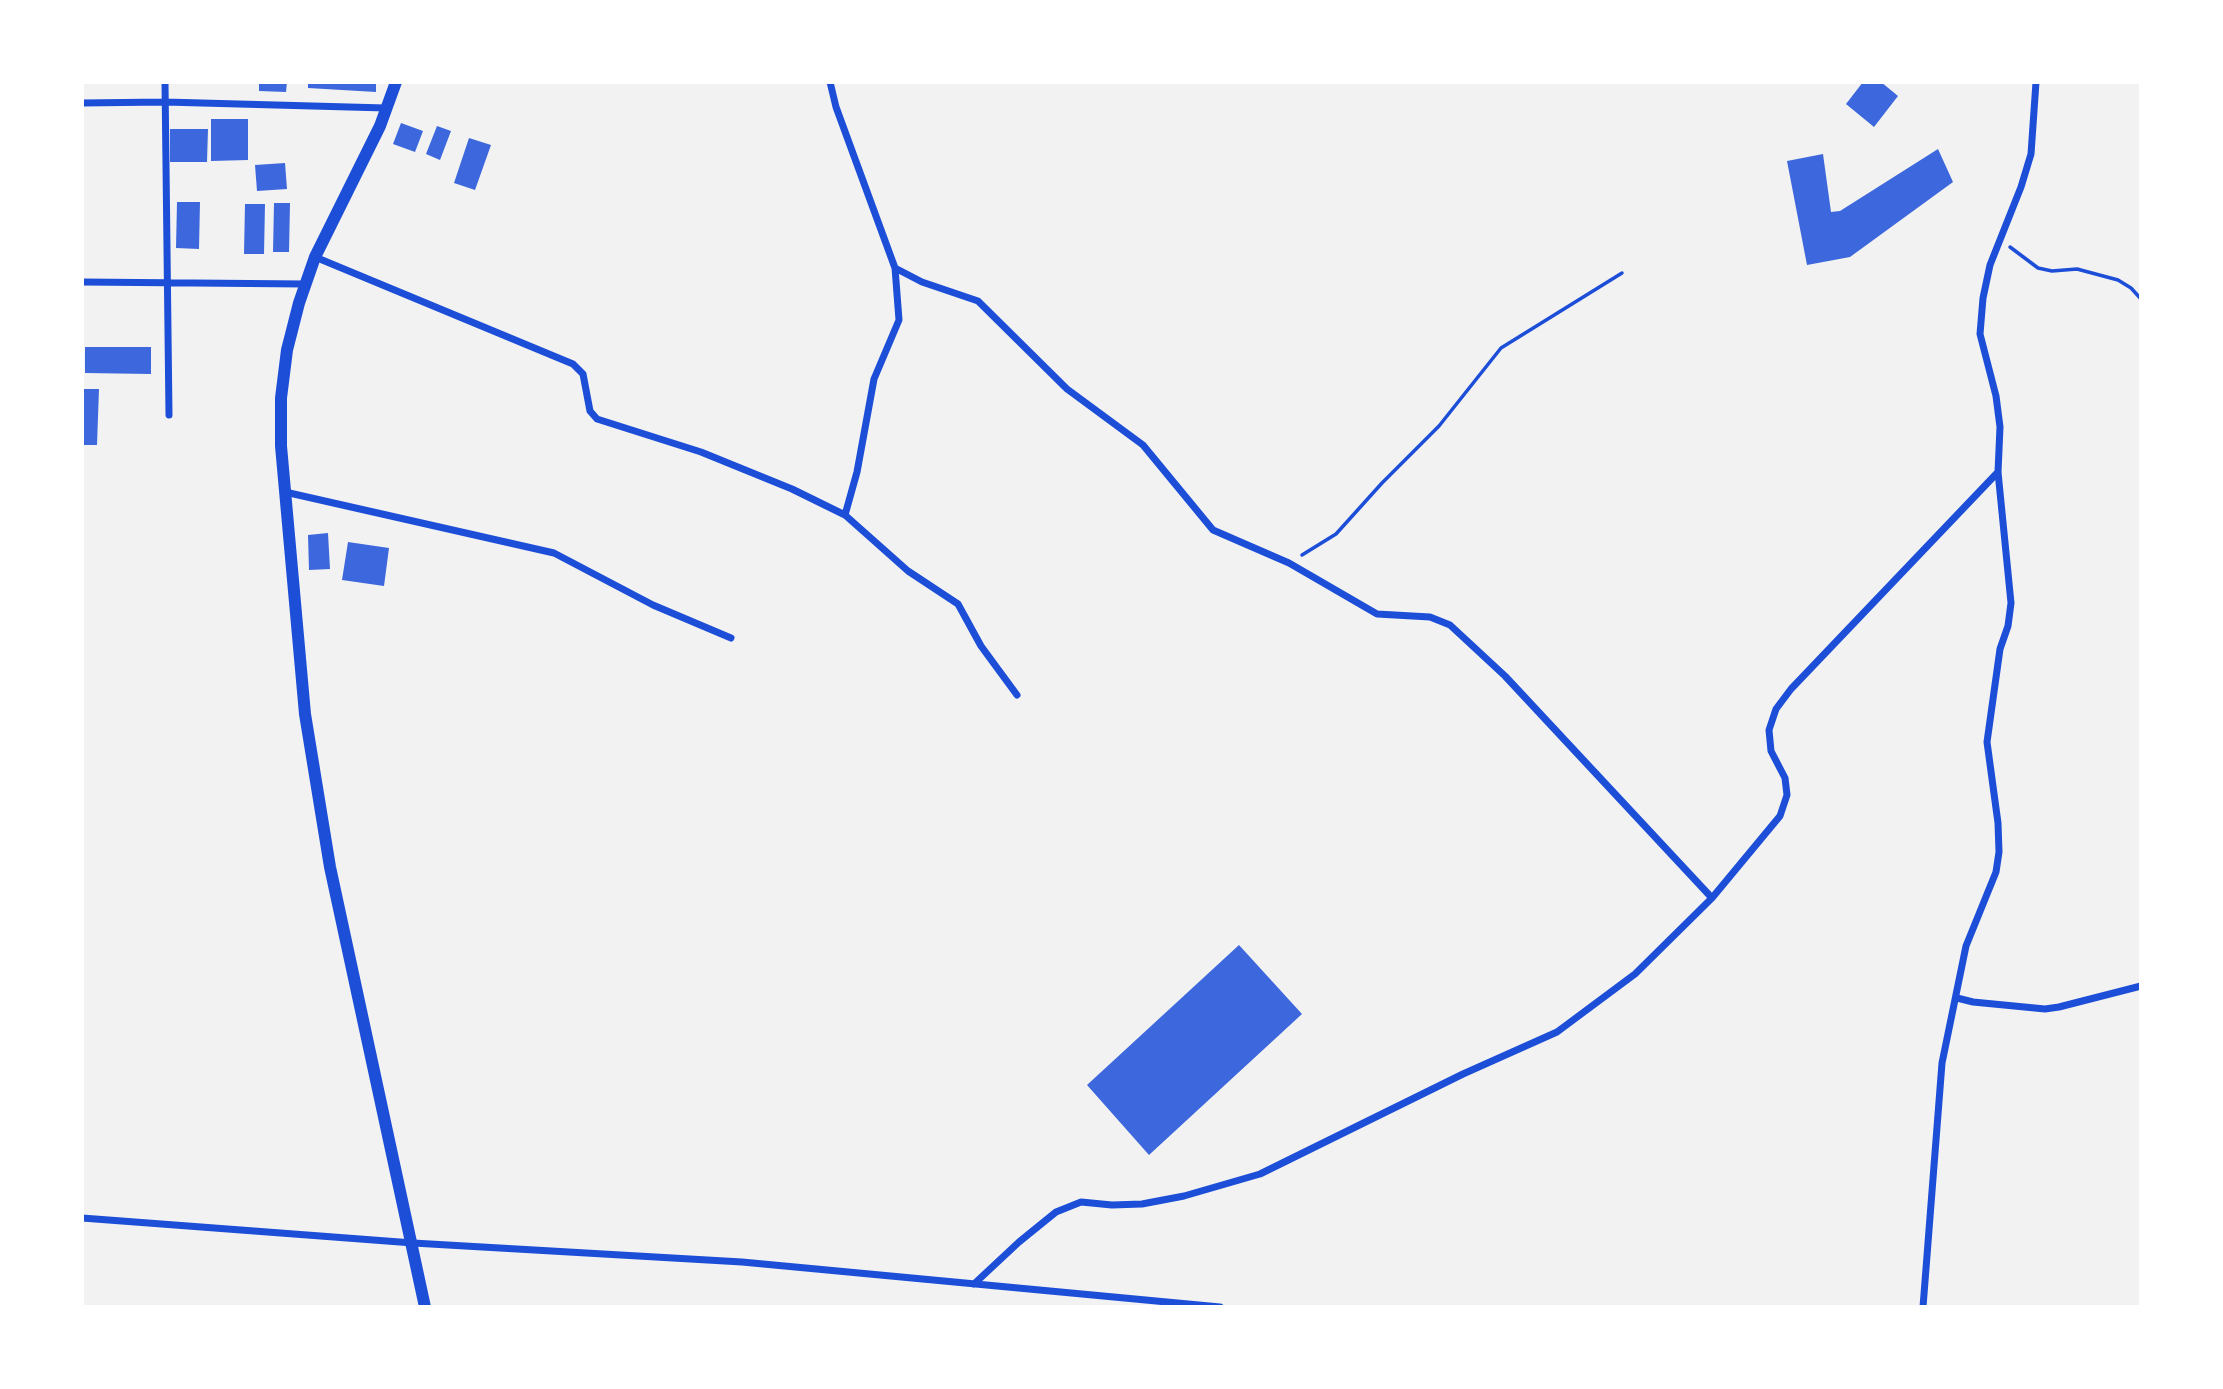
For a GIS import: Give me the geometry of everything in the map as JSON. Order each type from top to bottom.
[{"type":"street","points":[[165,82],[169,415]]},
{"type":"street","points":[[396,82],[380,126],[315,257],[306,284],[287,350],[281,398],[281,446],[305,714],[330,867],[425,1307]]},
{"type":"street","points":[[830,82],[836,107],[895,268],[899,320],[874,379],[857,472],[845,515]]},
{"type":"street","points":[[1923,1307],[1942,1063],[1966,946],[1996,872],[1999,852],[1998,822],[1987,742],[2000,649],[2008,626],[2011,603],[1998,472],[2000,428],[1996,396],[1980,334],[1983,298],[1990,265],[2031,154],[2036,82]]},
{"type":"street","points":[[82,103],[165,102],[386,108]]},
{"type":"street","points":[[315,257],[573,364],[583,374],[590,411],[597,419],[701,452],[792,489],[845,515],[908,571],[958,604],[982,646],[1017,695]]},
{"type":"street","points":[[895,268],[922,282],[978,300],[1067,389],[1143,445],[1213,530],[1289,563],[1377,614],[1430,617],[1450,625],[1505,676],[1712,898]]},
{"type":"street","points":[[82,282],[306,284]]},
{"type":"street","points":[[974,1284],[1056,1212],[1082,1202],[1142,1204],[1184,1196],[1260,1174],[1463,1074],[1557,1032],[1635,974],[1712,898],[1780,816],[1787,795],[1785,778],[1771,751],[1769,730],[1776,709],[1801,679],[1998,472]]},
{"type":"street","points":[[285,492],[554,554],[653,604],[731,638]]},
{"type":"street","points":[[1957,998],[2045,1009],[2141,986]]},
{"type":"street","points":[[82,1218],[413,1243],[742,1262],[1220,1307]]},
{"type":"path","points":[[2000,240],[2038,268],[2052,271],[2077,269],[2118,280],[2131,288],[2141,299]]},
{"type":"path","points":[[1289,563],[1336,534],[1439,426],[1501,348],[1622,273]]},
{"type":"building","points":[[259,82],[287,82],[286,92],[259,91]]},
{"type":"building","points":[[308,82],[376,82],[376,92],[308,88]]},
{"type":"building","points":[[1863,82],[1881,82],[1898,96],[1874,127],[1846,104]]},
{"type":"building","points":[[211,119],[248,119],[248,160],[211,161]]},
{"type":"building","points":[[401,123],[423,131],[415,152],[393,144]]},
{"type":"building","points":[[437,126],[451,131],[440,160],[426,154]]},
{"type":"building","points":[[170,129],[208,129],[207,162],[170,162]]},
{"type":"building","points":[[469,138],[491,145],[475,190],[454,183]]},
{"type":"building","points":[[1938,149],[1953,182],[1850,257],[1807,265],[1787,161],[1823,154],[1831,212],[1840,211]]},
{"type":"building","points":[[285,163],[287,189],[257,191],[255,165]]},
{"type":"building","points":[[177,202],[200,202],[199,249],[176,248]]},
{"type":"building","points":[[274,203],[290,203],[289,252],[273,252]]},
{"type":"building","points":[[245,204],[265,204],[264,254],[244,254]]},
{"type":"building","points":[[85,347],[151,347],[151,374],[85,373]]},
{"type":"building","points":[[82,389],[99,389],[97,445],[82,445]]},
{"type":"building","points":[[328,533],[330,569],[309,570],[308,535]]},
{"type":"building","points":[[348,542],[389,548],[384,586],[342,580]]},
{"type":"building","points":[[1239,945],[1302,1014],[1149,1155],[1087,1085]]}]
